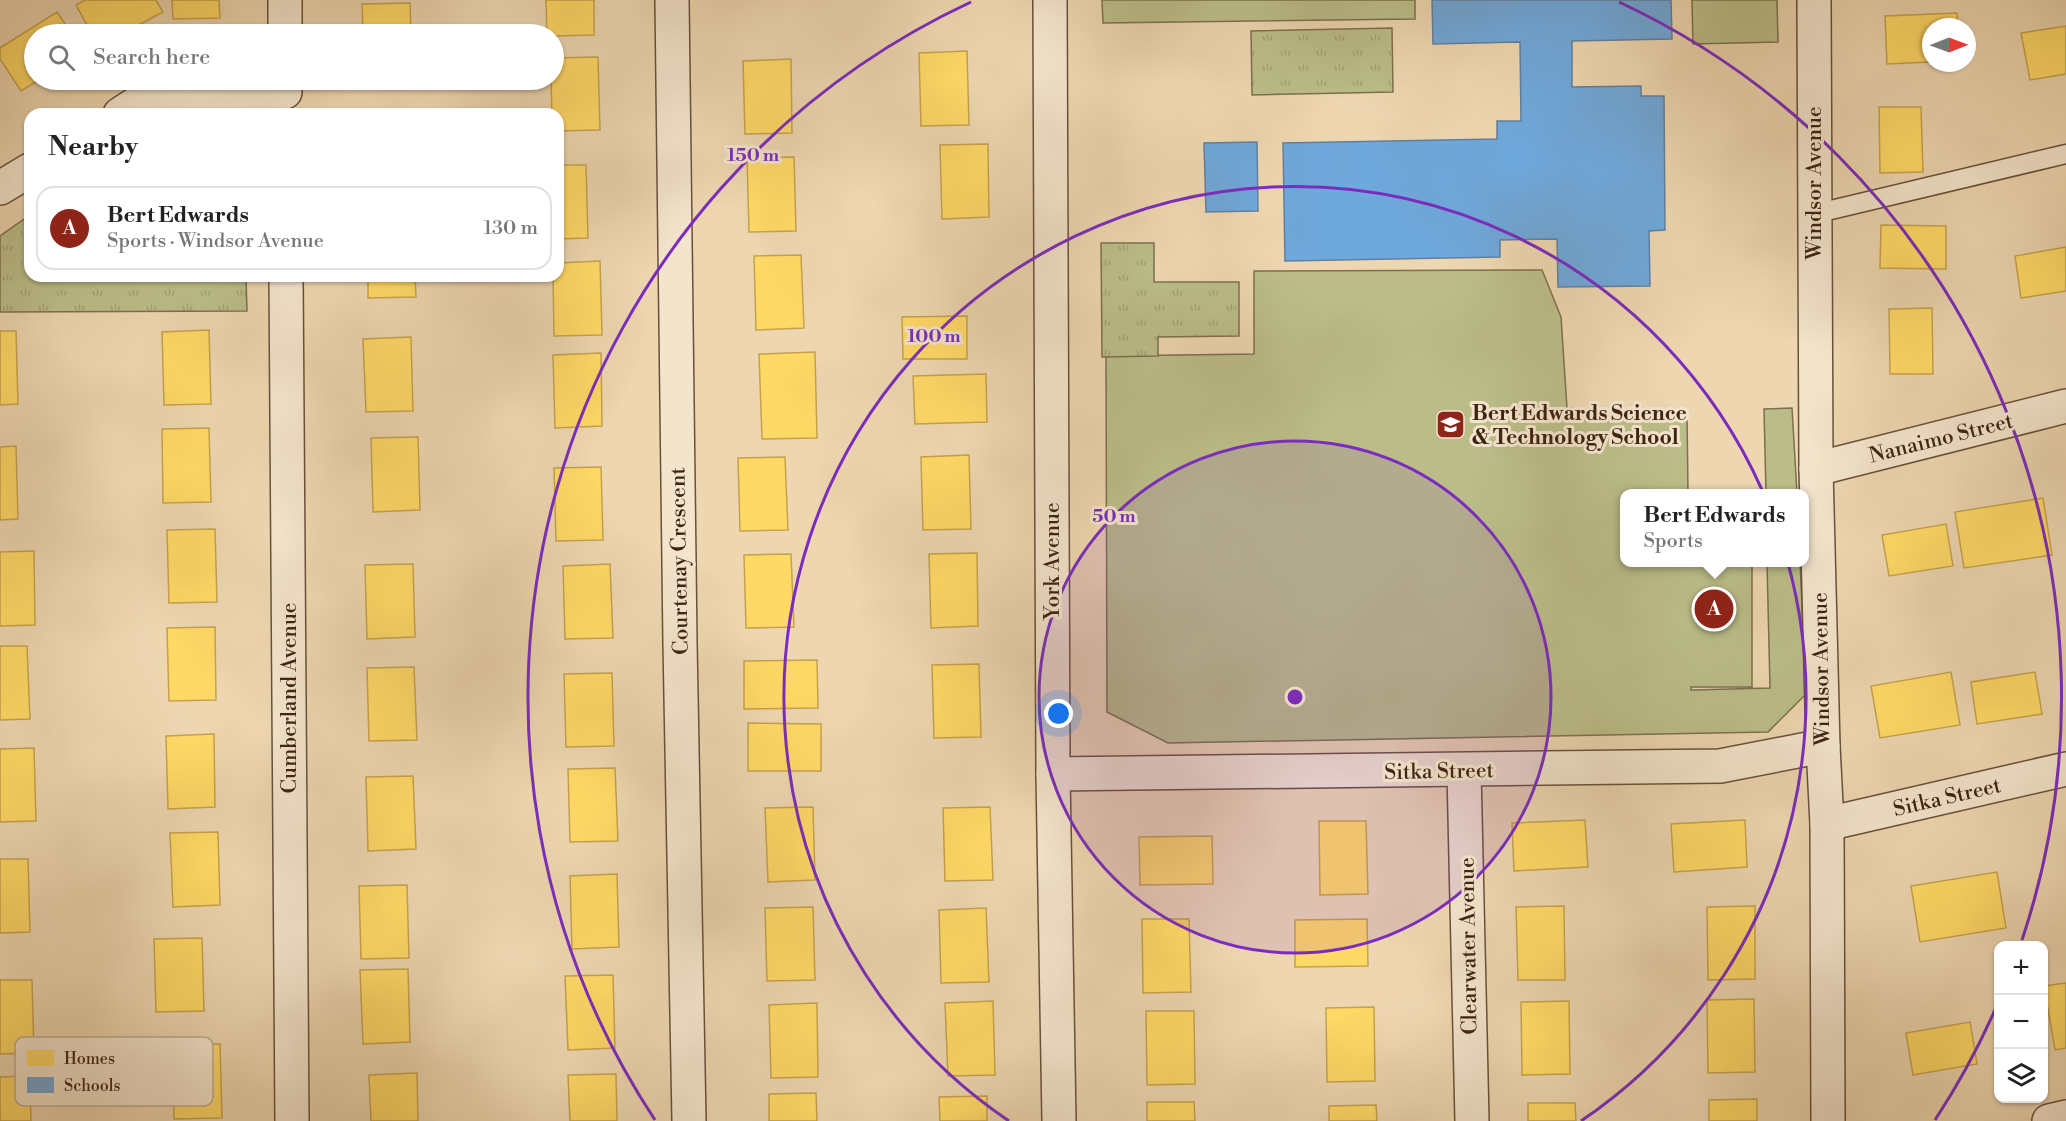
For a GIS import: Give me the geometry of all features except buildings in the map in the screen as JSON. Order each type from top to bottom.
[{"type":"street","points":[[285,0],[285,24]]},
{"type":"street","name":"Courtenay Crescent","points":[[672,0],[680,655],[689,1121]]},
{"type":"street","name":"York Avenue","points":[[1050,0],[1053,774],[1059,1121]]},
{"type":"street","name":"Windsor Avenue","points":[[1814,0],[1816,469],[1827,824],[1828,1121]]},
{"type":"street","points":[[129,108],[137,103],[285,95]]},
{"type":"street","points":[[0,188],[24,174]]},
{"type":"street","name":"Cumberland Avenue","points":[[286,282],[292,1121]]},
{"type":"street","name":"Nanaimo Street","points":[[1816,469],[2066,406]]},
{"type":"street","name":"Sitka Street","points":[[1053,774],[1464,771],[1720,766],[1823,746]]},
{"type":"street","name":"Sitka Street","points":[[1827,824],[2066,769]]},
{"type":"street","name":"Clearwater Avenue","points":[[1464,771],[1472,1121]]},
{"type":"street","points":[[2049,1121],[2066,1117]]},
{"type":"lane","points":[[1814,214],[2066,154]]},
{"type":"green space","points":[[1102,0],[1415,0],[1415,19],[1103,23]]},
{"type":"green space","points":[[1692,0],[1777,0],[1778,42],[1693,44]]},
{"type":"green space","points":[[1392,28],[1393,92],[1252,95],[1251,31]]},
{"type":"green space","points":[[24,219],[24,282],[246,282],[247,311],[0,312],[0,236]]},
{"type":"green space","points":[[1101,243],[1154,243],[1154,282],[1239,282],[1239,336],[1158,337],[1158,356],[1102,357]]},
{"type":"green space","points":[[1542,270],[1561,317],[1567,408],[1687,413],[1688,489],[1620,489],[1620,567],[1752,567],[1752,687],[1691,687],[1691,690],[1770,688],[1767,567],[1800,567],[1806,694],[1768,732],[1168,743],[1107,712],[1106,356],[1254,354],[1254,271]]},
{"type":"green space","points":[[1792,408],[1797,489],[1766,489],[1764,409]]},
{"type":"place","name":"Bert Edwards Science & Technology School","points":[[1451,425]]},
{"type":"place","name":"Bert Edwards","points":[[1714,609]]}]
